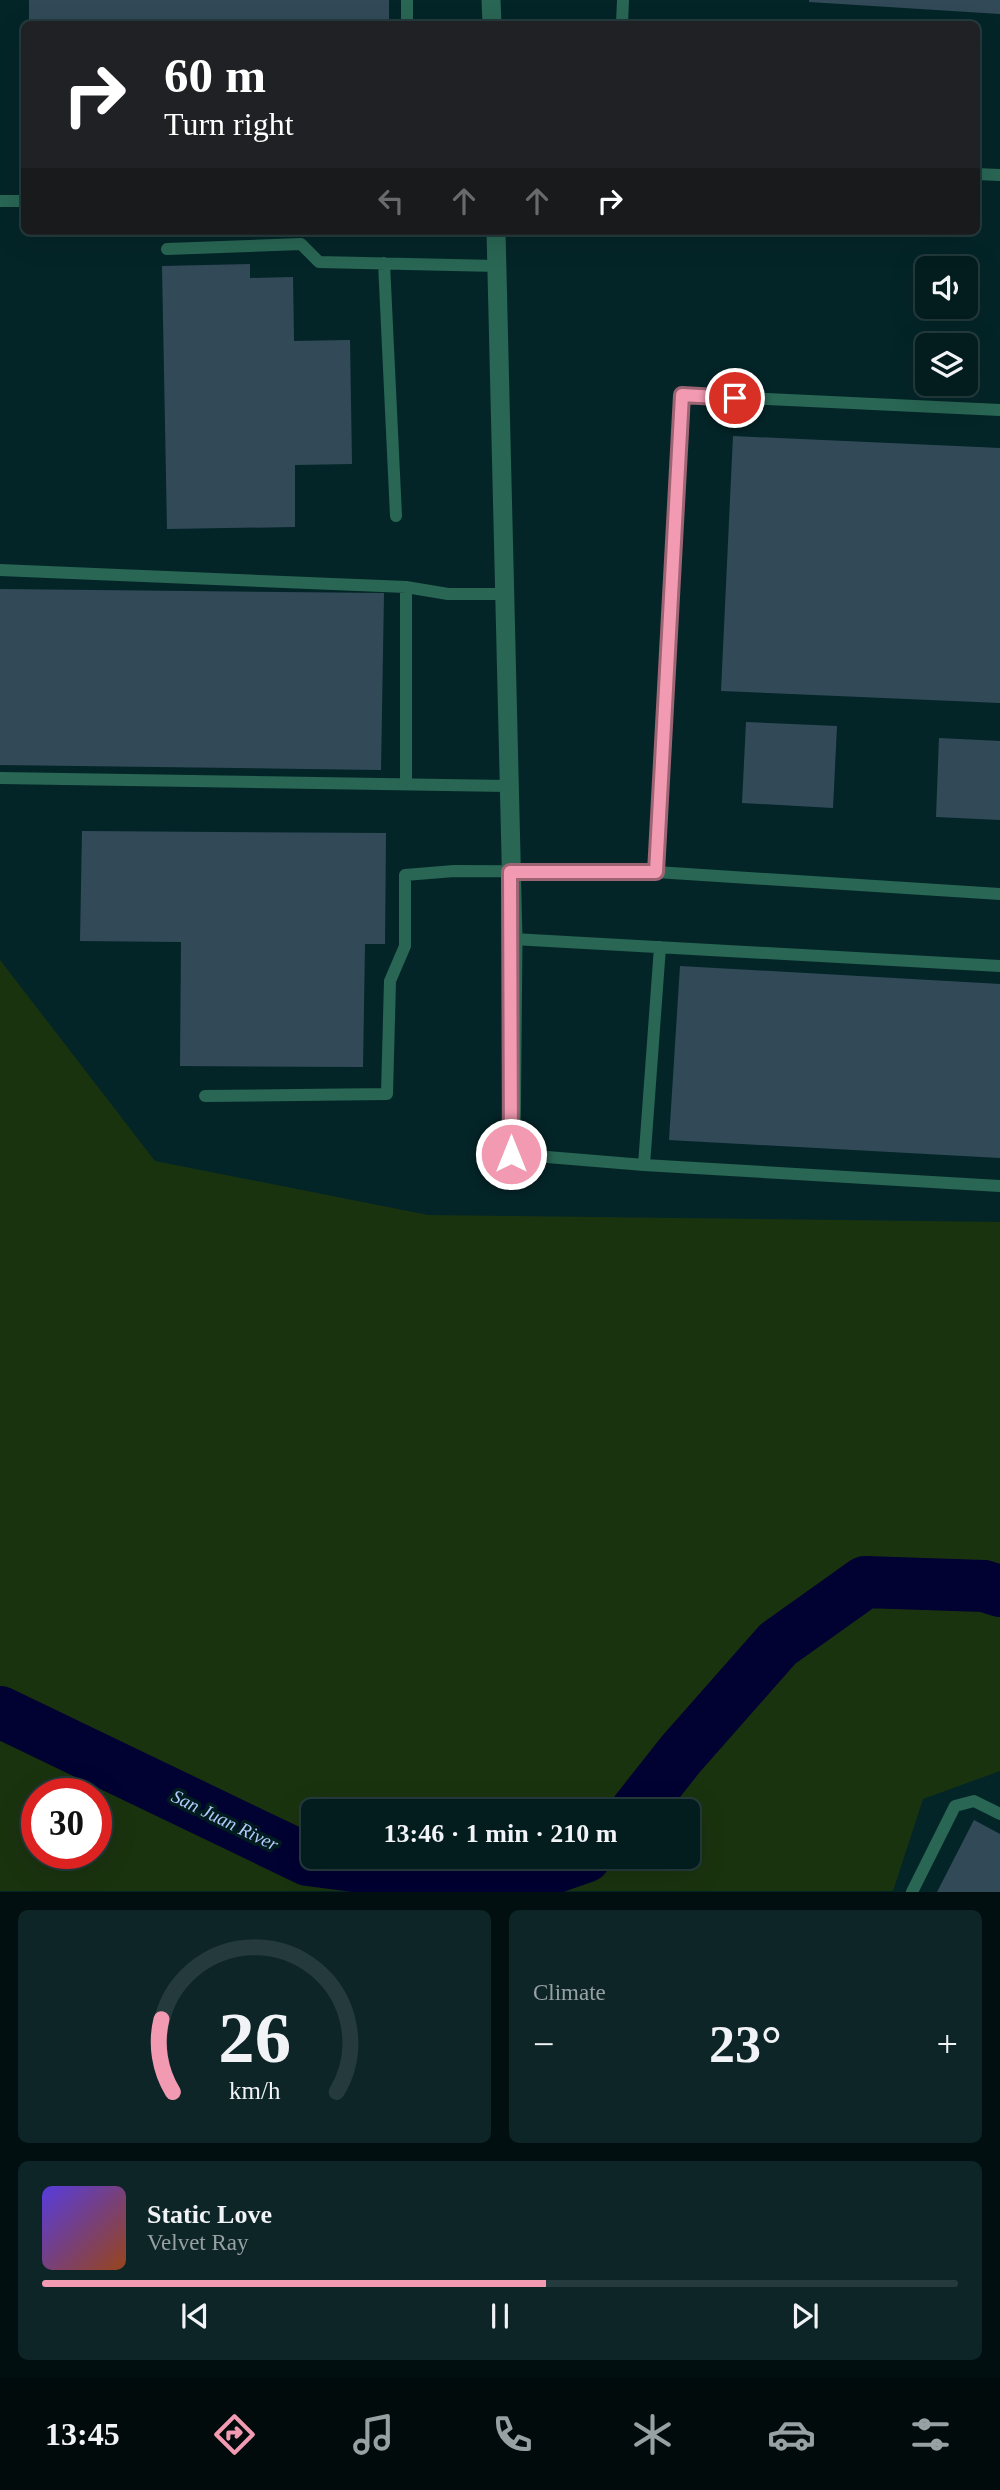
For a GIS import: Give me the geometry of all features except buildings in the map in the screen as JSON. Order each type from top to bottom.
[{"type":"street","points":[[491,0],[492,21]]},
{"type":"street","points":[[496,235],[513,939],[511,1154]]},
{"type":"lane","points":[[407,0],[407,21]]},
{"type":"lane","points":[[622,21],[623,0]]},
{"type":"lane","points":[[980,174],[1000,175]]},
{"type":"lane","points":[[0,201],[21,201]]},
{"type":"lane","points":[[167,249],[301,244],[319,262],[497,266]]},
{"type":"lane","points":[[384,263],[396,516]]},
{"type":"lane","points":[[656,872],[682,395],[1000,410]]},
{"type":"lane","points":[[0,570],[406,587],[448,594],[504,594]]},
{"type":"lane","points":[[406,587],[406,784]]},
{"type":"lane","points":[[0,778],[508,786]]},
{"type":"lane","points":[[205,1096],[387,1094],[390,981],[405,946],[405,875],[656,872],[1000,894]]},
{"type":"lane","points":[[513,939],[1000,965]]},
{"type":"lane","points":[[644,1165],[660,947]]},
{"type":"lane","points":[[511,1154],[644,1165],[1000,1186]]},
{"type":"lane","points":[[912,1892],[955,1806],[974,1801],[1000,1814]]},
{"type":"green space","points":[[0,960],[155,1161],[428,1215],[1000,1222],[1000,1771],[923,1799],[893,1891],[0,1891]]},
{"type":"waterway","name":"San Juan River","points":[[645,1799],[681,1754],[778,1644],[865,1582],[984,1586],[1000,1591]]},
{"type":"waterway","name":"San Juan River","points":[[0,1712],[301,1857]]},
{"type":"waterway","name":"San Juan River","points":[[378,1869],[503,1885],[550,1869]]},
{"type":"route","points":[[511,1154],[513,939],[510,872],[656,872],[682,395],[735,398]]}]
